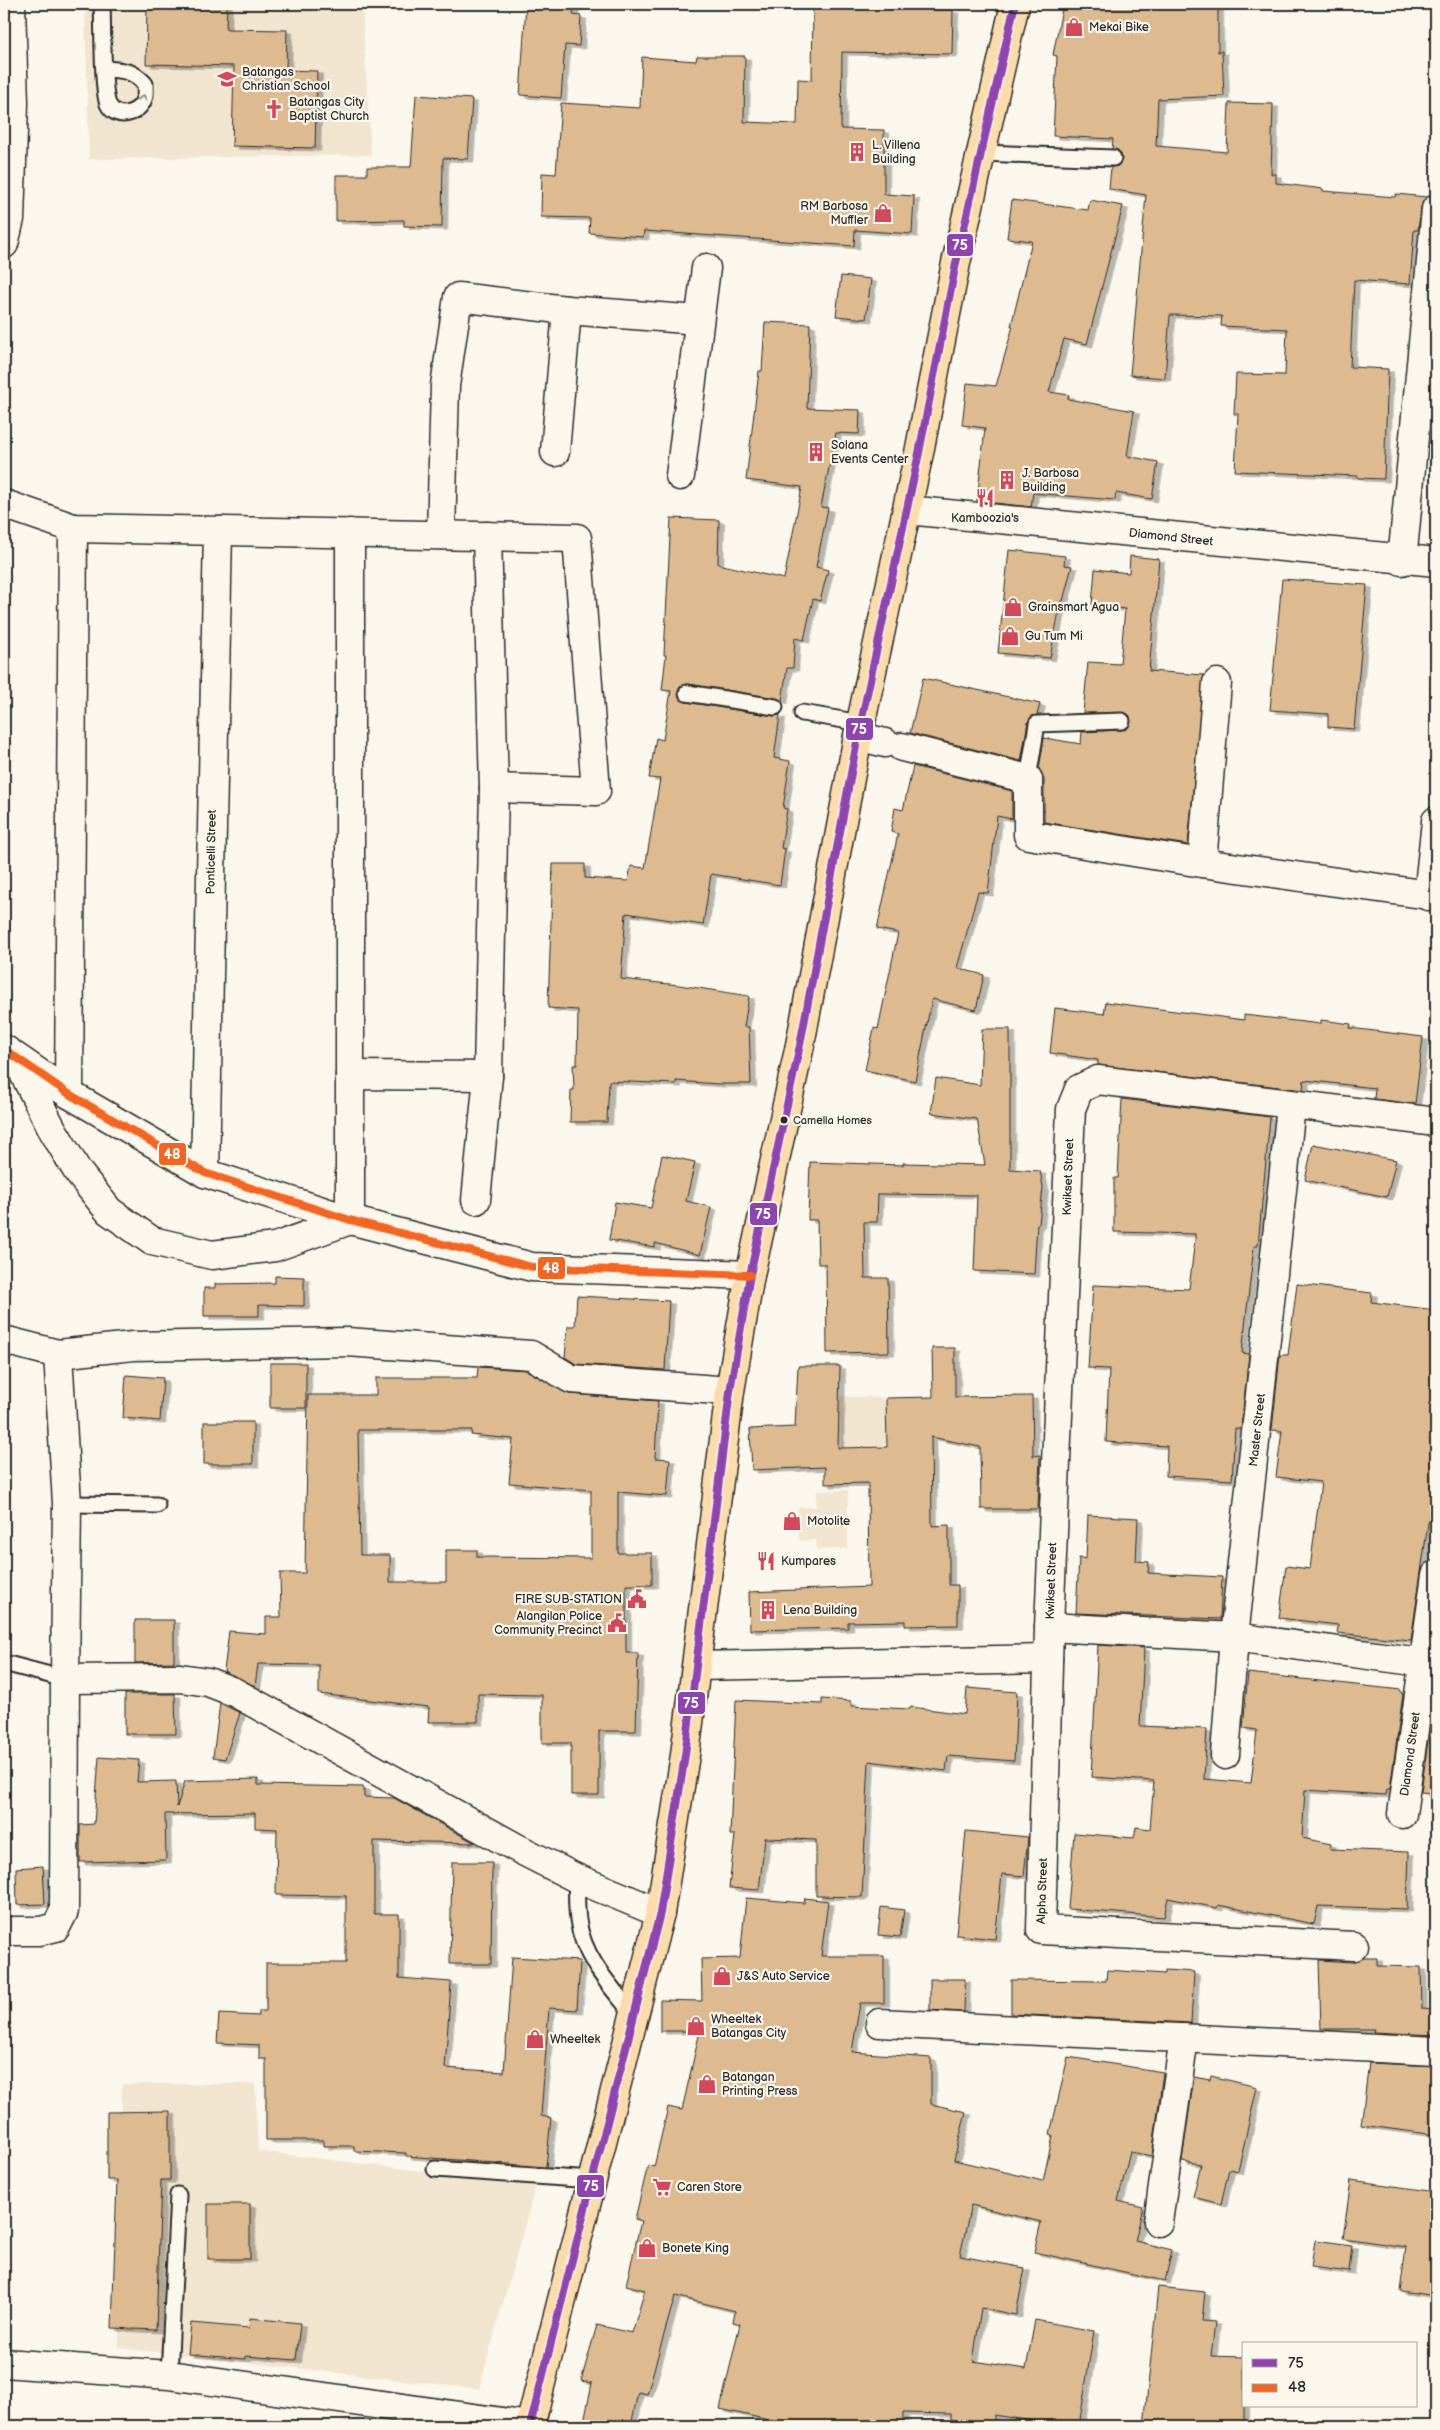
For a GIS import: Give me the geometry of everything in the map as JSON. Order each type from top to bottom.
[{"type":"main road","points":[[530,2426],[660,1913],[697,1666],[730,1391],[750,1275],[800,1045],[860,730],[907,510],[956,264],[1015,4]]},
{"type":"street","points":[[4,244],[10,219],[14,103],[7,35],[11,4]]},
{"type":"street","points":[[1402,561],[1436,209]]},
{"type":"street","points":[[680,476],[706,268]]},
{"type":"street","points":[[440,535],[445,386],[458,297],[567,310],[700,320]]},
{"type":"street","points":[[555,452],[567,310]]},
{"type":"street","points":[[4,504],[73,528],[577,538],[596,791],[494,788]]},
{"type":"street","name":"Diamond Street","points":[[907,510],[1402,561],[1436,562]]},
{"type":"street","points":[[70,1094],[73,528]]},
{"type":"street","name":"Ponticelli Street","points":[[204,1172],[218,531]]},
{"type":"street","points":[[350,533],[350,1220]]},
{"type":"street","points":[[476,1200],[488,1076],[494,788],[487,536]]},
{"type":"street","points":[[1202,863],[1217,683]]},
{"type":"street","points":[[860,730],[894,745],[1028,779],[1028,835],[1202,863],[1432,896],[1436,821]]},
{"type":"street","points":[[10,1054],[70,1094],[204,1172],[350,1220],[532,1267],[750,1275]]},
{"type":"street","points":[[10,1054],[78,1172],[110,1211],[152,1241],[212,1255],[275,1247],[350,1220]]},
{"type":"street","points":[[350,1075],[488,1076]]},
{"type":"street","name":"Kwikset Street","points":[[1049,1627],[1071,1109],[1079,1089],[1098,1080],[1292,1106],[1436,1122]]},
{"type":"street","name":"Master Street","points":[[1225,1755],[1234,1636],[1292,1106]]},
{"type":"street","points":[[4,1340],[58,1354],[133,1346],[347,1342],[531,1355],[571,1379],[730,1391]]},
{"type":"street","points":[[4,1931],[40,1931],[56,1927],[64,1911],[67,1504],[58,1354]]},
{"type":"street","name":"Diamond Street","points":[[1402,1814],[1430,1663],[1436,1575]]},
{"type":"street","points":[[1049,1627],[1234,1636],[1430,1663]]},
{"type":"street","name":"Alpha Street","points":[[1049,1627],[1041,1930],[1354,1946]]},
{"type":"street","points":[[697,1666],[1048,1659]]},
{"type":"street","points":[[65,1680],[180,1678],[208,1682],[234,1692],[517,1848],[576,1878],[660,1913]]},
{"type":"street","points":[[880,2023],[1436,2050]]},
{"type":"street","points":[[1158,2222],[1184,2038]]},
{"type":"street","points":[[4,2363],[169,2376],[530,2426]]},
{"type":"lane","points":[[102,4],[105,69]]},
{"type":"lane","points":[[981,153],[1112,158]]},
{"type":"lane","points":[[687,693],[775,707]]},
{"type":"lane","points":[[802,712],[860,730]]},
{"type":"lane","points":[[1028,779],[1037,724],[1122,721]]},
{"type":"lane","points":[[67,1504],[157,1505]]},
{"type":"lane","points":[[4,1663],[65,1680]]},
{"type":"lane","points":[[576,1878],[578,1921],[586,1948],[600,1973],[634,2015]]},
{"type":"lane","points":[[435,2169],[592,2180]]},
{"type":"lane","points":[[169,2376],[178,2195]]},
{"type":"shaded area","name":"Batangas Christian School","points":[[85,4],[362,4],[371,155],[89,159]]},
{"type":"shaded area","points":[[839,1396],[886,1398],[887,1442],[880,1447],[841,1448]]},
{"type":"shaded area","points":[[848,1490],[848,1549],[817,1550],[816,1540],[799,1541],[798,1507],[816,1507],[817,1491]]},
{"type":"shaded area","points":[[122,2084],[255,2084],[258,2151],[536,2185],[479,2389],[119,2348]]},
{"type":"shaded area","points":[[343,2419],[410,2426],[341,2426]]},
{"type":"building","points":[[147,4],[227,4],[226,29],[287,30],[286,70],[317,71],[315,148],[232,146],[234,66],[146,64]]},
{"type":"building","points":[[526,4],[574,4],[573,15],[581,16],[579,46],[565,45],[561,98],[520,95]]},
{"type":"building","points":[[859,4],[904,4],[904,9],[953,10],[952,54],[842,52],[841,129],[884,130],[884,194],[914,196],[912,234],[855,230],[854,246],[644,231],[643,237],[589,233],[590,218],[541,217],[542,173],[556,174],[561,103],[640,108],[642,57],[696,61],[697,56],[745,56],[744,122],[797,124],[798,79],[812,80],[813,5],[859,6]]},
{"type":"building","points":[[1063,4],[1124,4],[1176,8],[1176,4],[1218,4],[1218,52],[1222,51],[1224,96],[1158,99],[1156,146],[1227,152],[1229,103],[1273,104],[1271,174],[1276,174],[1276,183],[1323,189],[1323,191],[1395,197],[1396,194],[1427,197],[1421,207],[1418,230],[1414,230],[1410,284],[1354,280],[1350,367],[1388,369],[1384,479],[1358,478],[1358,476],[1235,471],[1238,414],[1234,414],[1236,374],[1285,375],[1287,329],[1221,326],[1222,316],[1170,315],[1165,378],[1130,375],[1146,195],[1109,189],[1111,167],[1118,166],[1122,159],[1118,150],[1112,149],[1113,139],[1053,136],[1057,56],[1053,55]]},
{"type":"building","points":[[416,95],[472,99],[468,159],[443,158],[442,227],[404,226],[404,220],[336,221],[336,175],[367,175],[367,167],[411,167]]},
{"type":"building","points":[[1012,200],[1088,210],[1090,200],[1123,206],[1087,344],[1064,339],[1049,392],[1069,395],[1068,399],[1134,411],[1127,456],[1158,462],[1152,499],[1116,493],[1115,500],[1033,493],[1031,507],[977,501],[985,428],[962,425],[967,383],[996,386],[1013,326],[1011,326],[1032,241],[1007,238]]},
{"type":"building","points":[[841,276],[871,279],[866,319],[836,316]]},
{"type":"building","points":[[765,322],[810,324],[807,408],[860,410],[859,434],[836,433],[821,507],[828,508],[816,567],[828,570],[820,601],[813,599],[804,640],[795,638],[793,668],[787,668],[782,701],[776,698],[688,684],[680,687],[678,692],[681,700],[686,702],[774,716],[780,715],[774,758],[790,761],[783,808],[787,809],[781,848],[785,849],[780,885],[711,874],[703,925],[626,913],[621,979],[679,985],[749,996],[744,1027],[749,1027],[751,1084],[676,1081],[676,1084],[609,1081],[607,1122],[570,1122],[571,1090],[574,1090],[573,1065],[577,1065],[578,1010],[548,1008],[553,864],[585,864],[585,878],[628,881],[631,866],[645,868],[660,779],[649,778],[656,738],[663,740],[671,691],[662,690],[666,655],[664,655],[671,518],[719,520],[718,564],[784,579],[802,487],[746,480],[759,371],[762,371]]},
{"type":"building","points":[[1009,550],[1065,556],[1064,565],[1072,566],[1063,601],[1061,601],[1050,658],[998,653]]},
{"type":"building","points":[[1130,556],[1159,559],[1149,671],[1204,675],[1188,845],[1044,822],[1044,779],[1039,769],[1044,738],[1081,744],[1082,732],[1122,730],[1130,725],[1130,716],[1126,713],[1083,713],[1088,662],[1120,664],[1125,609],[1092,605],[1095,569],[1129,573]]},
{"type":"building","points":[[1282,579],[1367,585],[1354,729],[1328,727],[1328,714],[1270,710]]},
{"type":"building","points":[[923,678],[1040,704],[1037,715],[1032,716],[1028,722],[1021,761],[910,733]]},
{"type":"building","points":[[913,766],[1012,791],[1012,819],[997,816],[988,893],[978,892],[957,968],[984,975],[976,1010],[932,999],[915,1081],[865,1070],[874,1028],[878,1029],[898,933],[877,929],[898,834],[891,832],[895,808],[903,810]]},
{"type":"building","points":[[1106,1002],[1244,1020],[1244,1015],[1321,1024],[1321,1020],[1351,1024],[1350,1028],[1423,1037],[1415,1104],[1374,1099],[1375,1088],[1304,1080],[1303,1090],[1098,1065],[1098,1060],[1050,1053],[1055,1008],[1104,1014]]},
{"type":"building","points":[[982,1029],[1010,1029],[1010,1169],[1040,1171],[1043,1187],[1039,1224],[1037,1224],[1034,1274],[974,1271],[977,1195],[878,1194],[877,1222],[864,1222],[865,1278],[888,1278],[889,1352],[827,1353],[826,1264],[818,1264],[817,1220],[808,1220],[810,1162],[985,1165],[977,1119],[931,1113],[936,1078],[980,1085]]},
{"type":"building","points":[[1122,1099],[1270,1117],[1258,1246],[1254,1246],[1242,1353],[1249,1354],[1241,1429],[1235,1428],[1232,1480],[1166,1476],[1167,1446],[1106,1442],[1109,1369],[1088,1368],[1093,1285],[1189,1289],[1195,1239],[1195,1234],[1114,1232],[1114,1178],[1118,1178]]},
{"type":"building","points":[[1313,1144],[1396,1160],[1387,1197],[1305,1180]]},
{"type":"building","points":[[662,1155],[695,1162],[686,1201],[711,1207],[700,1255],[655,1243],[655,1247],[609,1240],[615,1202],[651,1208]]},
{"type":"building","points":[[275,1276],[304,1277],[304,1306],[259,1305],[259,1316],[204,1316],[204,1288],[215,1288],[215,1284],[275,1283]]},
{"type":"building","points":[[1297,1284],[1372,1293],[1371,1302],[1436,1310],[1436,1504],[1431,1503],[1411,1640],[1337,1633],[1338,1625],[1279,1618],[1286,1566],[1310,1569],[1321,1482],[1276,1477],[1282,1431],[1272,1430],[1280,1355],[1288,1355]]},
{"type":"building","points":[[577,1296],[669,1301],[665,1370],[576,1364],[565,1357],[568,1326],[575,1326]]},
{"type":"building","points":[[932,1348],[955,1348],[955,1397],[1032,1396],[1033,1456],[1040,1455],[1038,1509],[981,1509],[980,1447],[931,1437],[932,1526],[949,1525],[949,1585],[958,1585],[958,1625],[905,1626],[905,1621],[848,1622],[848,1628],[750,1630],[749,1592],[869,1587],[868,1483],[825,1484],[825,1467],[752,1470],[750,1429],[795,1427],[798,1366],[840,1366],[838,1448],[887,1447],[886,1398],[933,1397]]},
{"type":"building","points":[[270,1363],[306,1363],[306,1408],[270,1408]]},
{"type":"building","points":[[478,1367],[526,1370],[569,1394],[658,1401],[655,1458],[670,1459],[667,1496],[618,1492],[618,1553],[652,1553],[652,1585],[626,1585],[626,1653],[638,1653],[636,1731],[599,1731],[599,1795],[571,1795],[571,1743],[542,1743],[542,1695],[478,1694],[478,1722],[428,1722],[429,1707],[319,1694],[319,1665],[258,1664],[255,1686],[224,1671],[229,1631],[266,1634],[266,1617],[281,1617],[280,1573],[305,1573],[308,1395],[376,1395],[376,1378],[477,1378]],"holes":[[[358,1430],[472,1430],[471,1435],[513,1439],[509,1483],[591,1490],[591,1558],[477,1557],[477,1550],[446,1550],[446,1582],[390,1582],[390,1555],[360,1555]]]},
{"type":"building","points":[[126,1375],[163,1378],[160,1421],[123,1418]]},
{"type":"building","points":[[204,1422],[253,1422],[253,1464],[204,1464]]},
{"type":"building","points":[[1088,1515],[1138,1518],[1136,1561],[1149,1562],[1148,1573],[1222,1577],[1220,1619],[1076,1613],[1079,1558],[1086,1559]]},
{"type":"building","points":[[135,1620],[174,1620],[174,1662],[135,1663]]},
{"type":"building","points":[[1098,1645],[1144,1648],[1140,1726],[1207,1729],[1204,1779],[1251,1783],[1257,1730],[1243,1728],[1248,1673],[1401,1690],[1403,1694],[1390,1789],[1387,1789],[1386,1795],[1305,1790],[1302,1838],[1331,1844],[1330,1849],[1409,1852],[1407,1909],[1318,1906],[1314,1924],[1218,1905],[1217,1908],[1168,1898],[1164,1917],[1068,1909],[1074,1833],[1134,1838],[1136,1827],[1150,1829],[1154,1781],[1091,1777]]},
{"type":"building","points":[[967,1688],[1017,1692],[1014,1761],[948,1756],[946,1771],[869,1761],[862,1897],[816,1896],[816,1840],[765,1838],[759,1890],[729,1888],[735,1835],[730,1835],[736,1700],[822,1704],[822,1699],[851,1701],[851,1706],[910,1709],[911,1707],[965,1714]]},
{"type":"building","points":[[125,1694],[175,1694],[176,1734],[125,1734]]},
{"type":"building","points":[[1434,1697],[1436,1697],[1436,1794],[1421,1792]]},
{"type":"building","points":[[220,1703],[240,1713],[225,1759],[213,1757]]},
{"type":"building","points":[[99,1757],[139,1760],[137,1782],[176,1781],[177,1807],[185,1781],[258,1779],[258,1785],[364,1787],[364,1797],[394,1798],[475,1843],[374,1841],[374,1914],[399,1914],[399,1978],[451,1982],[445,2068],[504,2072],[512,1957],[580,1961],[577,2010],[549,2008],[541,2116],[551,2118],[546,2167],[406,2156],[406,2153],[354,2151],[354,2146],[323,2146],[323,2140],[266,2140],[266,2059],[259,2059],[259,2045],[217,2043],[219,2014],[259,2016],[259,2011],[266,2011],[266,1963],[346,1963],[346,1896],[276,1895],[277,1829],[255,1828],[255,1813],[165,1814],[166,1860],[80,1862],[80,1825],[94,1824]]},
{"type":"building","points":[[966,1831],[1028,1837],[1024,1876],[1002,1874],[995,1939],[956,1935]]},
{"type":"building","points":[[452,1862],[492,1862],[491,1964],[450,1964]]},
{"type":"building","points":[[43,1866],[45,1904],[17,1905],[16,1868]]},
{"type":"building","points":[[746,1898],[804,1903],[805,1898],[828,1901],[821,1956],[884,1956],[884,2003],[860,2003],[852,2052],[931,2058],[931,2104],[966,2112],[954,2160],[1043,2181],[1053,2135],[1050,2134],[1068,2057],[1163,2072],[1152,2156],[1130,2152],[1118,2201],[1143,2207],[1135,2241],[1172,2250],[1165,2281],[1034,2252],[1041,2222],[971,2205],[960,2256],[1025,2268],[1016,2315],[981,2308],[973,2361],[1026,2369],[1035,2320],[1094,2331],[1079,2426],[1066,2426],[994,2415],[994,2422],[951,2420],[951,2414],[903,2413],[903,2426],[795,2426],[720,2409],[740,2324],[733,2322],[735,2311],[675,2296],[647,2394],[638,2392],[631,2426],[583,2426],[592,2383],[581,2381],[597,2325],[632,2333],[645,2290],[626,2285],[641,2221],[635,2219],[648,2165],[654,2167],[668,2107],[682,2110],[700,2031],[660,2031],[660,2000],[702,2001],[701,1959],[740,1958]]},
{"type":"building","points":[[881,1907],[904,1910],[900,1937],[878,1935]]},
{"type":"building","points":[[1363,1958],[1377,1958],[1377,1966],[1421,1967],[1422,2009],[1436,2010],[1436,2035],[1373,2032],[1374,2029],[1321,2029],[1319,1960],[1353,1962]]},
{"type":"building","points":[[1107,1970],[1165,1974],[1165,1970],[1194,1972],[1191,2023],[1011,2014],[1011,1980],[1106,1981]]},
{"type":"building","points":[[930,1979],[965,1979],[964,2012],[930,2010]]},
{"type":"building","points":[[1369,2063],[1436,2066],[1436,2135],[1361,2125]]},
{"type":"building","points":[[1211,2076],[1257,2087],[1238,2171],[1229,2169],[1221,2204],[1193,2197],[1201,2164],[1182,2161],[1194,2077],[1210,2080]]},
{"type":"building","points":[[170,2111],[170,2180],[161,2180],[156,2330],[112,2328],[117,2180],[107,2180],[107,2112]]},
{"type":"building","points":[[1351,2180],[1436,2192],[1436,2296],[1400,2291],[1406,2247],[1343,2238]]},
{"type":"building","points":[[208,2204],[250,2204],[250,2259],[208,2259]]},
{"type":"building","points":[[1315,2240],[1352,2245],[1349,2272],[1311,2267]]},
{"type":"building","points":[[1158,2287],[1205,2292],[1202,2321],[1215,2322],[1211,2356],[1242,2357],[1244,2426],[1144,2426]]},
{"type":"building","points":[[250,2318],[300,2323],[296,2360],[246,2356],[246,2359],[188,2354],[191,2323],[249,2328]]},
{"type":"transit line","name":"75","points":[[530,2426],[660,1913],[685,1755],[730,1391],[750,1275],[800,1045],[858,736],[919,453],[956,263],[1015,4]]},
{"type":"transit line","name":"48","points":[[4,1049],[69,1094],[205,1173],[350,1220],[532,1267],[750,1275]]},
{"type":"place","name":"Mekai Bike","points":[[1074,27]]},
{"type":"place","name":"Batangas Christian School","points":[[227,79]]},
{"type":"place","name":"Batangas City Baptist Church","points":[[274,109]]},
{"type":"place","name":"L. Villena Building","points":[[857,152]]},
{"type":"place","name":"RM Barbosa Muffler","points":[[883,213]]},
{"type":"place","name":"Solana Events Center","points":[[816,452]]},
{"type":"place","name":"J. Barbosa Building","points":[[1007,480]]},
{"type":"place","name":"Kamboozia's","points":[[985,498]]},
{"type":"place","name":"Grainsmart Agua","points":[[1013,607]]},
{"type":"place","name":"Gu Tum Mi","points":[[1010,636]]},
{"type":"place","name":"Camella Homes","points":[[784,1120]]},
{"type":"place","name":"Motolite","points":[[792,1521]]},
{"type":"place","name":"Kumpares","points":[[766,1561]]},
{"type":"place","name":"FIRE SUB-STATION","points":[[637,1599]]},
{"type":"place","name":"Lena Building","points":[[768,1610]]},
{"type":"place","name":"Alangilan Police Community Precinct","points":[[617,1623]]},
{"type":"place","name":"J&S Auto Service","points":[[722,1976]]},
{"type":"place","name":"Wheeltek Batangas City","points":[[696,2026]]},
{"type":"place","name":"Wheeltek","points":[[535,2039]]},
{"type":"place","name":"Batangan Printing Press","points":[[707,2084]]},
{"type":"place","name":"Caren Store","points":[[662,2187]]},
{"type":"place","name":"Bonete King","points":[[647,2248]]}]
